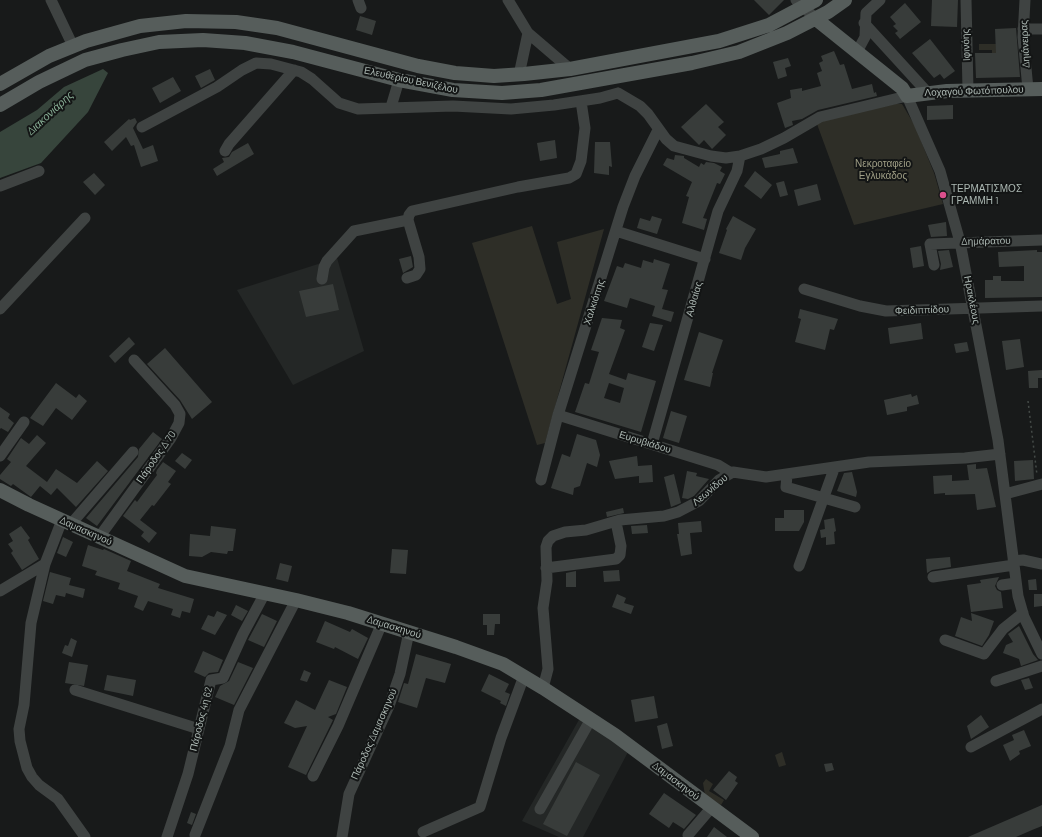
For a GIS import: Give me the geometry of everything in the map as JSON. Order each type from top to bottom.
[{"type":"main road","name":"Ελευθερίου Βενιζέλου","points":[[0,84],[28,67],[72,46],[112,33],[154,24],[186,21],[236,22],[261,25],[429,68],[470,74],[519,75],[570,69],[719,41],[760,28],[800,4],[816,0]]},
{"type":"main road","name":"Ελευθερίου Βενιζέλου","points":[[0,105],[39,82],[85,60],[159,42],[203,40],[246,43],[292,52],[399,80],[453,90],[496,93],[541,90],[692,64],[739,52],[771,40],[816,19],[845,0]]},
{"type":"main road","name":"Ηρακλέους","points":[[816,19],[826,29],[858,52],[902,88],[907,96]]},
{"type":"main road","name":"Λοχαγού Φωτόπουλου","points":[[907,96],[927,92],[1035,89]]},
{"type":"main road","name":"Δαμασκηνού","points":[[0,490],[28,505],[100,536],[180,574],[203,581],[296,600],[382,623],[485,657],[524,676],[591,719],[752,837]]},
{"type":"street","points":[[51,0],[72,46]]},
{"type":"street","points":[[508,0],[528,34],[570,69]]},
{"type":"street","points":[[858,52],[865,37],[864,23],[866,13],[880,0]]},
{"type":"street","name":"Ιφινόης","points":[[966,0],[968,90]]},
{"type":"street","name":"Δηιάνειρας","points":[[1025,0],[1023,29],[1035,89]]},
{"type":"street","name":"Ηρακλέους","points":[[800,4],[816,19]]},
{"type":"street","points":[[864,23],[927,92]]},
{"type":"street","points":[[1023,29],[1042,29]]},
{"type":"street","points":[[519,75],[528,34]]},
{"type":"street","points":[[142,127],[217,87],[253,64],[271,64],[294,70],[312,79],[335,100],[348,107],[358,108],[453,106],[511,109],[581,100],[618,93]]},
{"type":"street","points":[[226,150],[229,144],[294,70]]},
{"type":"street","points":[[611,78],[618,93],[640,106],[648,114],[658,130],[674,146],[716,157],[740,156],[784,138],[820,118],[907,96]]},
{"type":"street","points":[[391,107],[399,80]]},
{"type":"street","name":"Ηρακλέους","points":[[907,96],[940,171],[960,242],[974,308],[1000,454],[1016,583],[1023,613],[1042,654]]},
{"type":"street","points":[[407,278],[418,274],[420,266],[408,220],[410,213],[420,208],[574,176],[580,165],[583,151],[585,128],[581,100]]},
{"type":"street","name":"Χαλκιόπης","points":[[541,480],[558,415],[632,182],[658,130]]},
{"type":"street","name":"Αλθαίας","points":[[652,444],[721,201],[737,171],[740,156]]},
{"type":"street","points":[[0,186],[39,171]]},
{"type":"street","points":[[0,309],[85,218]]},
{"type":"street","points":[[322,279],[324,267],[328,261],[354,231],[408,220]]},
{"type":"street","points":[[616,231],[705,259]]},
{"type":"street","name":"Δημάρατου","points":[[934,264],[930,244],[1042,240]]},
{"type":"street","name":"Φειδιππίδου","points":[[804,289],[882,310],[1042,306]]},
{"type":"street","name":"Πάροδος Δ 70","points":[[100,536],[171,438],[179,423],[180,414],[175,405],[134,360]]},
{"type":"street","name":"Ευρυβιάδου","points":[[558,415],[718,465],[730,473]]},
{"type":"street","points":[[0,456],[24,422]]},
{"type":"street","points":[[85,837],[58,799],[34,781],[27,768],[20,741],[19,729],[24,705],[31,623],[45,564],[67,522],[133,452]]},
{"type":"street","name":"Λεωνίδου","points":[[543,688],[548,669],[543,608],[547,583],[546,545],[553,536],[586,530],[616,522],[664,516],[683,510],[699,501],[719,480],[730,473],[759,477],[787,475],[869,462],[965,458],[1000,454]]},
{"type":"street","points":[[799,566],[834,468]]},
{"type":"street","points":[[787,475],[786,487],[855,507]]},
{"type":"street","points":[[1005,494],[1040,485]]},
{"type":"street","points":[[546,568],[616,559],[620,555],[620,546],[616,522]]},
{"type":"street","points":[[933,577],[1023,560],[1042,564]]},
{"type":"street","points":[[0,591],[45,564]]},
{"type":"street","points":[[1002,585],[1016,583]]},
{"type":"street","name":"Πάροδος 4η 62","points":[[167,837],[184,787],[211,680],[223,678],[243,634],[265,593]]},
{"type":"street","points":[[195,835],[230,746],[240,710],[296,600]]},
{"type":"street","points":[[945,640],[984,654],[1003,629],[1023,613]]},
{"type":"street","points":[[313,776],[341,719],[382,623]]},
{"type":"street","name":"Πάροδος Δαμασκηνού","points":[[342,837],[349,794],[389,706],[400,674],[409,632]]},
{"type":"street","points":[[996,681],[1042,666]]},
{"type":"street","points":[[423,832],[480,808],[501,738],[524,676]]},
{"type":"street","points":[[75,690],[199,729]]},
{"type":"street","points":[[971,747],[1042,709]]},
{"type":"street","points":[[540,809],[591,719]]},
{"type":"street","points":[[688,834],[712,807]]},
{"type":"path","points":[[1028,401],[1040,485]]},
{"type":"shaded area","points":[[337,258],[364,351],[293,385],[237,290]]},
{"type":"shaded area","points":[[580,718],[628,752],[583,837],[559,837],[522,821]]},
{"type":"green space","points":[[979,44],[996,44],[996,59],[992,59],[992,50],[979,50]]},
{"type":"green space","name":"Νεκροταφείο Εγλυκάδος","points":[[895,104],[902,104],[915,126],[934,173],[943,204],[854,225],[817,124],[830,118]]},
{"type":"green space","points":[[532,226],[557,304],[571,299],[557,242],[604,229],[545,443],[537,445],[472,243]]},
{"type":"green space","points":[[782,752],[786,765],[779,767],[775,755]]},
{"type":"green space","points":[[706,779],[713,784],[709,791],[724,800],[721,805],[705,795],[703,783]]},
{"type":"water","name":"Διακονιάρης","points":[[103,69],[108,73],[88,112],[41,163],[0,178],[0,132],[37,110],[64,87]]},
{"type":"building","points":[[754,0],[784,0],[769,15]]},
{"type":"building","points":[[932,0],[958,0],[957,27],[931,26]]},
{"type":"building","points":[[905,3],[921,22],[900,39],[895,33],[898,31],[893,26],[896,24],[890,17]]},
{"type":"building","points":[[360,16],[376,21],[372,35],[356,30]]},
{"type":"building","points":[[1016,28],[1020,77],[976,78],[975,53],[996,53],[995,29]]},
{"type":"building","points":[[930,39],[955,71],[944,79],[940,74],[934,78],[912,53]]},
{"type":"building","points":[[834,51],[840,65],[844,64],[852,89],[872,84],[874,93],[876,92],[877,96],[818,110],[802,119],[792,121],[793,125],[785,128],[777,103],[791,98],[790,90],[802,88],[802,91],[821,86],[817,73],[822,71],[819,63],[823,61],[821,56]]},
{"type":"building","points":[[788,58],[791,66],[785,68],[787,76],[778,79],[773,62]]},
{"type":"building","points":[[210,69],[215,80],[201,88],[195,76]]},
{"type":"building","points":[[173,77],[181,91],[160,103],[152,88]]},
{"type":"building","points":[[706,104],[724,122],[718,127],[726,135],[712,149],[704,140],[699,145],[681,127]]},
{"type":"building","points":[[953,105],[953,119],[927,120],[927,106]]},
{"type":"building","points":[[135,118],[137,122],[133,128],[143,149],[153,145],[158,161],[141,167],[134,145],[131,146],[126,137],[112,151],[104,142],[129,119]]},
{"type":"building","points":[[555,140],[557,158],[540,161],[537,143]]},
{"type":"building","points":[[595,142],[610,142],[612,167],[609,166],[609,175],[594,173]]},
{"type":"building","points":[[248,143],[254,154],[217,176],[213,169],[224,162],[222,158],[229,157],[232,152]]},
{"type":"building","points":[[793,148],[798,163],[765,168],[762,158],[780,154],[780,151]]},
{"type":"building","points":[[675,155],[684,156],[684,158],[699,167],[701,163],[704,165],[706,162],[714,163],[722,167],[720,171],[725,174],[720,184],[717,183],[703,218],[707,219],[704,230],[682,223],[689,197],[686,196],[692,182],[663,165],[667,158],[674,160]]},
{"type":"building","points":[[755,171],[772,185],[761,199],[744,186]]},
{"type":"building","points":[[94,173],[105,185],[95,195],[83,182]]},
{"type":"building","points":[[784,181],[788,195],[780,197],[776,183]]},
{"type":"building","points":[[817,184],[821,200],[798,206],[794,190]]},
{"type":"building","points":[[652,216],[662,219],[657,234],[637,228],[640,218],[650,221]]},
{"type":"building","points":[[733,216],[756,229],[745,248],[741,260],[719,253],[727,230],[726,229]]},
{"type":"building","points":[[946,222],[947,236],[931,237],[928,225]]},
{"type":"building","points":[[921,246],[924,266],[913,268],[910,248]]},
{"type":"building","points":[[949,250],[953,267],[940,270],[941,264],[938,251]]},
{"type":"building","points":[[1037,250],[1037,252],[1042,252],[1042,297],[985,298],[985,280],[993,280],[993,276],[1001,276],[1001,281],[1024,281],[1024,266],[999,267],[998,252]]},
{"type":"building","points":[[411,256],[413,267],[403,273],[399,259]]},
{"type":"building","points":[[654,259],[670,264],[662,289],[668,290],[662,309],[674,312],[671,322],[652,316],[655,306],[630,298],[627,308],[604,301],[617,266],[623,268],[625,263],[641,268],[643,260],[653,263]]},
{"type":"building","points":[[333,284],[339,310],[306,317],[299,291]]},
{"type":"building","points":[[800,309],[838,319],[834,330],[830,329],[825,350],[795,342],[801,319],[798,318]]},
{"type":"building","points":[[602,318],[622,320],[620,328],[625,330],[609,374],[626,380],[628,373],[656,381],[641,432],[575,412],[585,383],[589,384],[599,352],[591,350]],"holes":[[[609,383],[624,388],[620,403],[604,398]]]},
{"type":"building","points":[[650,323],[663,325],[654,351],[642,347]]},
{"type":"building","points":[[921,323],[923,339],[890,344],[888,328]]},
{"type":"building","points":[[699,332],[723,340],[712,373],[710,387],[684,380]]},
{"type":"building","points":[[129,337],[135,344],[115,363],[109,356]]},
{"type":"building","points":[[1020,339],[1024,367],[1006,370],[1002,341]]},
{"type":"building","points":[[967,342],[969,351],[956,353],[954,344]]},
{"type":"building","points":[[165,348],[212,402],[192,419],[180,400],[147,364]]},
{"type":"building","points":[[1042,370],[1042,378],[1038,378],[1038,388],[1029,388],[1028,371]]},
{"type":"building","points":[[56,383],[76,398],[79,394],[87,401],[72,420],[56,408],[43,426],[30,418]]},
{"type":"building","points":[[911,394],[912,397],[917,395],[919,404],[907,407],[907,411],[887,415],[884,400]]},
{"type":"building","points":[[0,407],[10,414],[8,418],[14,423],[8,432],[1,428],[0,429]]},
{"type":"building","points":[[671,411],[687,416],[679,443],[663,438]]},
{"type":"building","points":[[153,432],[162,439],[97,526],[86,518],[138,457],[139,449]]},
{"type":"building","points":[[577,434],[596,440],[600,455],[597,467],[587,463],[580,486],[574,488],[573,495],[551,488],[562,454],[570,457]]},
{"type":"building","points":[[37,435],[46,443],[26,466],[47,482],[56,469],[77,483],[97,461],[108,471],[76,507],[57,488],[51,495],[40,486],[31,497],[13,484],[11,486],[0,479],[0,475],[11,462],[7,459],[21,438],[29,444]]},
{"type":"building","points":[[182,453],[192,460],[185,469],[175,461]]},
{"type":"building","points":[[637,456],[638,466],[652,465],[653,482],[639,483],[639,476],[615,479],[609,461]]},
{"type":"building","points":[[1033,460],[1034,479],[1015,481],[1014,461]]},
{"type":"building","points":[[163,462],[176,471],[168,482],[171,484],[154,506],[152,505],[140,520],[157,533],[149,543],[141,536],[144,532],[123,516],[135,500],[137,502],[157,475],[157,470]]},
{"type":"building","points":[[976,464],[976,469],[987,468],[996,507],[977,510],[975,494],[934,494],[933,476],[952,475],[952,481],[969,480],[967,465]]},
{"type":"building","points":[[687,471],[697,473],[696,476],[709,479],[694,496],[688,499],[682,498]]},
{"type":"building","points":[[852,472],[857,492],[856,497],[837,491],[844,473]]},
{"type":"building","points":[[674,474],[681,503],[671,507],[664,477]]},
{"type":"building","points":[[623,508],[624,513],[607,517],[606,512]]},
{"type":"building","points":[[784,510],[804,510],[804,522],[799,531],[775,531],[775,518],[784,518]]},
{"type":"building","points":[[834,518],[836,531],[834,532],[835,544],[826,545],[826,537],[821,538],[820,530],[825,529],[824,520]]},
{"type":"building","points":[[701,521],[702,532],[690,533],[692,554],[681,556],[677,534],[679,534],[678,523]]},
{"type":"building","points":[[647,525],[648,533],[632,534],[631,526]]},
{"type":"building","points":[[21,526],[30,538],[28,540],[39,559],[22,570],[11,553],[13,551],[8,544],[13,541],[9,534]]},
{"type":"building","points":[[211,526],[236,529],[233,551],[228,551],[227,554],[211,552],[202,557],[189,556],[190,534],[210,536]]},
{"type":"building","points":[[63,537],[73,542],[66,557],[57,553]]},
{"type":"building","points":[[88,545],[103,550],[104,549],[131,561],[127,571],[160,584],[158,588],[194,599],[190,613],[182,611],[180,618],[171,615],[173,609],[148,601],[143,611],[134,607],[138,596],[118,589],[120,583],[95,575],[97,571],[82,566]]},
{"type":"building","points":[[392,549],[408,550],[406,574],[390,573]]},
{"type":"building","points":[[950,557],[951,567],[932,570],[927,573],[926,559]]},
{"type":"building","points":[[280,563],[292,566],[288,582],[276,579]]},
{"type":"building","points":[[619,570],[620,581],[604,582],[603,571]]},
{"type":"building","points":[[576,571],[576,587],[566,587],[566,573]]},
{"type":"building","points":[[50,572],[71,578],[69,585],[85,589],[83,598],[66,593],[65,597],[56,595],[53,604],[43,601]]},
{"type":"building","points":[[999,577],[995,586],[997,590],[1001,592],[1003,608],[971,612],[967,585],[981,583],[980,580]]},
{"type":"building","points":[[1036,579],[1037,590],[1029,590],[1028,580]]},
{"type":"building","points":[[617,594],[626,598],[624,603],[634,606],[631,614],[612,607]]},
{"type":"building","points":[[1034,594],[1042,594],[1042,606],[1034,607]]},
{"type":"building","points":[[236,605],[248,611],[242,621],[231,615]]},
{"type":"building","points":[[217,611],[227,615],[215,635],[201,629],[208,615],[214,617]]},
{"type":"building","points":[[971,613],[994,621],[989,635],[982,646],[955,636],[961,617],[972,621]]},
{"type":"building","points":[[262,614],[277,621],[264,647],[248,640]]},
{"type":"building","points":[[483,614],[500,614],[500,624],[495,624],[494,635],[487,635],[487,625],[483,625]]},
{"type":"building","points":[[325,621],[350,632],[352,629],[368,638],[358,659],[335,647],[334,649],[316,642]]},
{"type":"building","points":[[1019,626],[1033,654],[1038,660],[1021,666],[1019,659],[1003,653],[1006,645],[1013,642],[1008,634]]},
{"type":"building","points":[[71,638],[77,641],[72,657],[62,653],[65,645],[68,646]]},
{"type":"building","points":[[203,651],[223,660],[218,672],[209,673],[205,677],[194,672]]},
{"type":"building","points":[[416,654],[451,664],[445,683],[426,678],[417,708],[398,702],[404,683],[408,684]]},
{"type":"building","points":[[69,662],[88,665],[84,686],[65,683]]},
{"type":"building","points":[[238,662],[253,668],[234,705],[215,697],[220,686],[229,681]]},
{"type":"building","points":[[304,670],[311,673],[307,682],[300,680]]},
{"type":"building","points":[[489,674],[509,684],[505,692],[510,694],[506,706],[500,703],[501,701],[481,691]]},
{"type":"building","points":[[107,675],[136,680],[133,696],[104,690]]},
{"type":"building","points":[[1029,678],[1033,688],[1025,690],[1021,680]]},
{"type":"building","points":[[329,680],[347,687],[336,714],[328,717],[333,720],[306,775],[288,767],[307,726],[295,728],[284,723],[296,700],[315,710]]},
{"type":"building","points":[[654,696],[658,718],[635,722],[631,700]]},
{"type":"building","points":[[981,715],[989,727],[971,739],[967,726]]},
{"type":"building","points":[[667,723],[673,746],[662,749],[657,726]]},
{"type":"building","points":[[1024,730],[1031,746],[1019,751],[1020,754],[1010,761],[1003,745],[1014,740],[1012,735]]},
{"type":"building","points":[[576,762],[600,775],[567,836],[543,824]]},
{"type":"building","points":[[832,763],[834,770],[826,772],[824,764]]},
{"type":"building","points":[[729,771],[737,777],[735,781],[738,783],[726,800],[713,790]]},
{"type":"building","points":[[664,793],[696,815],[684,829],[673,822],[669,828],[649,814]]},
{"type":"building","points":[[1042,805],[1042,826],[1016,837],[968,837]]},
{"type":"building","points":[[191,812],[196,814],[192,825],[187,823]]},
{"type":"building","points":[[714,827],[727,837],[707,837]]},
{"type":"place","name":"ΤΕΡΜΑΤΙΣΜΟΣ ΓΡΑΜΜΗ 1","points":[[943,195]]}]
